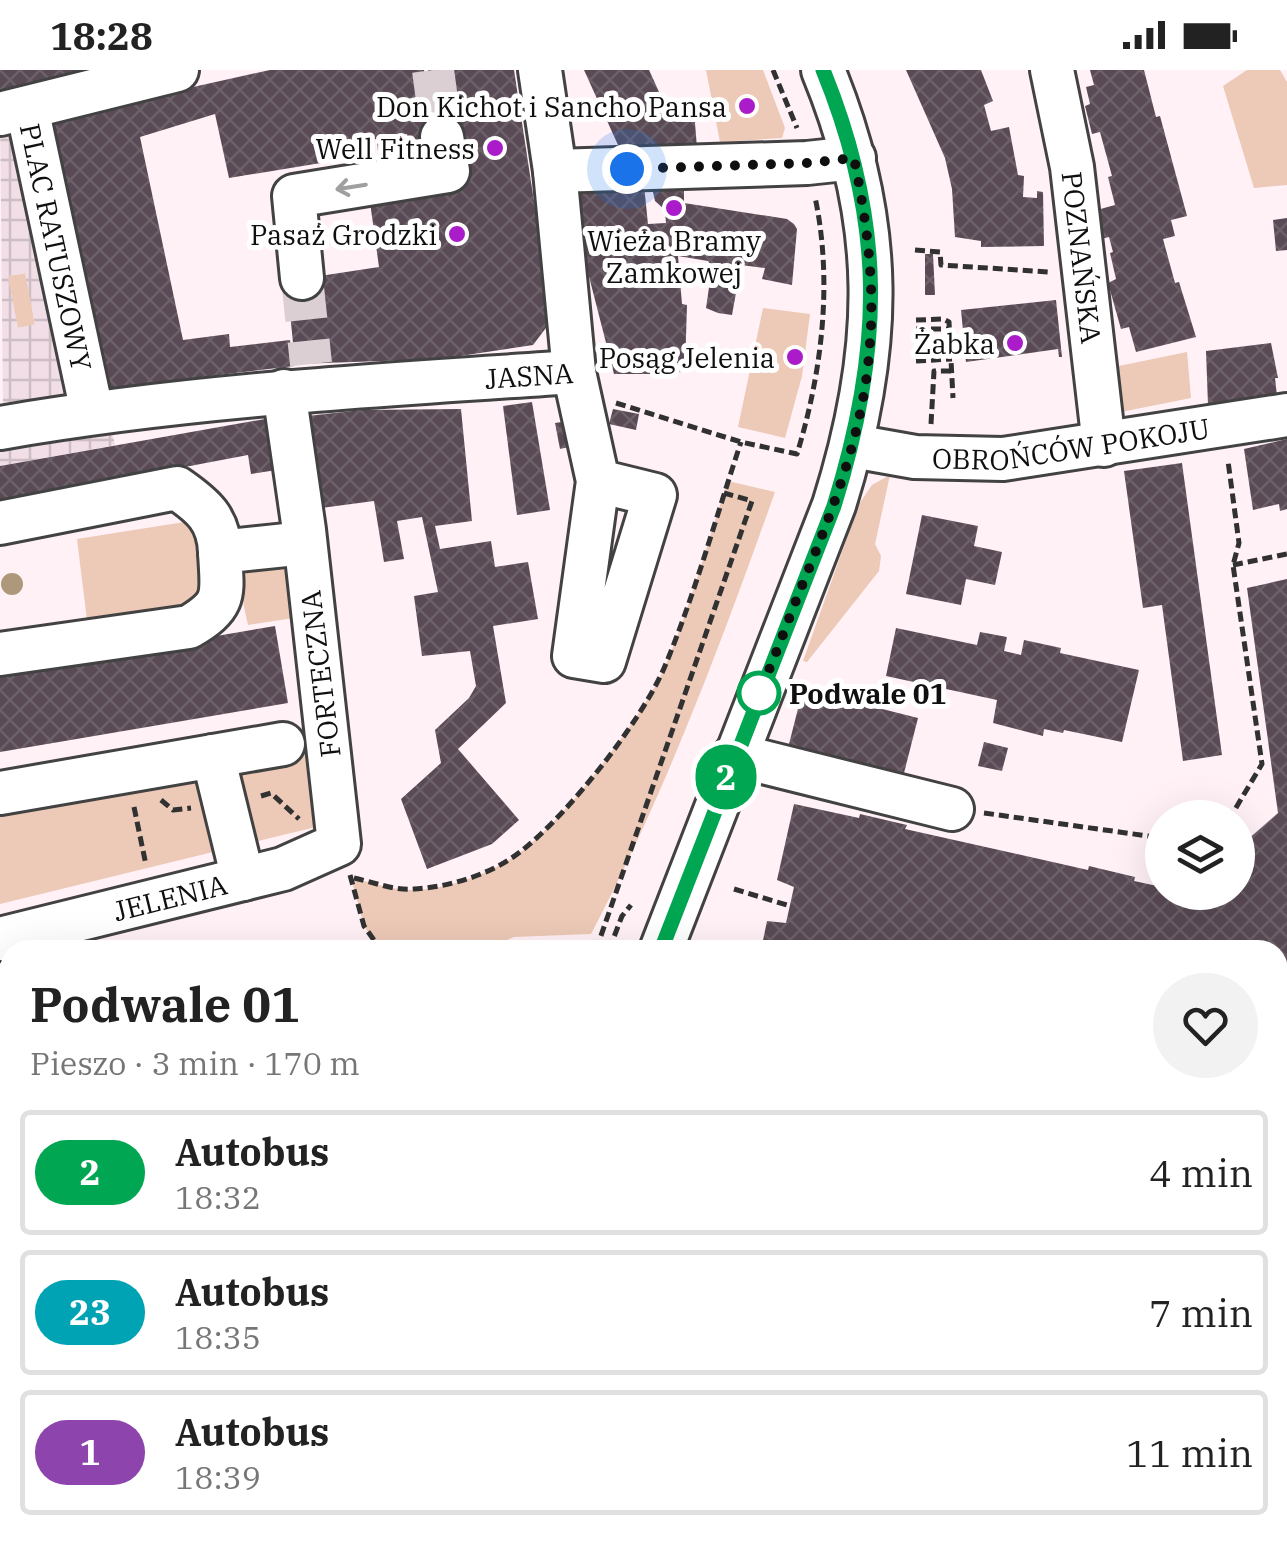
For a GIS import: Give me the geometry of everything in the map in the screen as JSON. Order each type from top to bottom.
[{"type":"street","points":[[14,111],[177,70]]},
{"type":"street","name":"JASNA","points":[[303,381],[574,372],[555,171],[540,70]]},
{"type":"street","points":[[665,940],[834,506],[853,446],[867,374],[872,299],[864,207],[854,158],[822,70]]},
{"type":"street","name":"POZNAŃSKA","points":[[1052,70],[1072,167],[1104,445]]},
{"type":"street","name":"PLAC RATUSZOWY","points":[[14,111],[92,412]]},
{"type":"street","points":[[302,278],[294,196],[448,171],[442,137]]},
{"type":"street","points":[[555,171],[854,158]]},
{"type":"street","points":[[574,372],[598,481]]},
{"type":"street","points":[[0,428],[303,381]]},
{"type":"street","name":"FORTECZNA","points":[[303,381],[304,536],[345,861]]},
{"type":"street","name":"OBROŃCÓW POKOJU","points":[[853,446],[916,457],[1004,459],[1287,415]]},
{"type":"street","points":[[0,523],[177,488],[205,508],[220,531],[222,598],[212,613],[189,627],[0,654]]},
{"type":"street","points":[[220,552],[304,536]]},
{"type":"street","points":[[0,793],[283,744]]},
{"type":"street","points":[[735,755],[952,809]]},
{"type":"street","points":[[213,756],[243,879]]},
{"type":"street","name":"JELENIA","points":[[0,939],[284,868],[345,861]]},
{"type":"path","points":[[574,372],[606,400],[742,442],[797,454],[818,372],[824,290],[817,203],[808,163],[773,70]]},
{"type":"path","points":[[916,250],[940,252],[940,265],[1086,274]]},
{"type":"path","points":[[916,320],[949,322],[953,398]]},
{"type":"path","points":[[916,329],[949,329]]},
{"type":"path","points":[[916,340],[950,338]]},
{"type":"path","points":[[916,350],[950,348]]},
{"type":"path","points":[[916,361],[952,360]]},
{"type":"path","points":[[930,427],[934,371],[953,370]]},
{"type":"path","points":[[1213,427],[1225,445],[1234,500],[1239,543],[1233,565],[1262,764],[1241,800]]},
{"type":"path","points":[[345,861],[410,890],[452,884],[518,854],[550,826],[618,743],[645,705],[664,668],[742,442]]},
{"type":"path","points":[[600,940],[752,501],[724,493]]},
{"type":"path","points":[[1233,565],[1287,554]]},
{"type":"path","points":[[952,809],[1145,836]]},
{"type":"path","points":[[142,842],[147,870]]},
{"type":"path","points":[[345,861],[364,926],[373,940]]},
{"type":"path","points":[[734,890],[790,906]]},
{"type":"path","points":[[613,940],[631,904]]},
{"type":"shaded area","points":[[706,70],[763,70],[785,128],[782,138],[720,142]]},
{"type":"shaded area","points":[[1247,70],[1280,70],[1287,82],[1287,185],[1254,188],[1223,86]]},
{"type":"shaded area","points":[[38,98],[115,445],[0,466],[3,406],[0,106]],"holes":[[[25,273],[35,324],[18,328],[8,276]]]},
{"type":"shaded area","points":[[26,273],[35,325],[17,328],[8,276]]},
{"type":"shaded area","points":[[763,308],[810,314],[802,376],[785,438],[738,427]]},
{"type":"shaded area","points":[[1187,352],[1191,398],[1111,414],[1109,368]]},
{"type":"shaded area","points":[[890,475],[875,544],[881,556],[879,571],[807,662],[803,661],[859,504],[872,485]]},
{"type":"shaded area","points":[[728,481],[775,492],[668,772],[591,934],[507,940],[374,940],[364,926],[351,878],[396,889],[424,889],[467,880],[518,854],[557,819],[620,741],[664,669]]},
{"type":"shaded area","points":[[197,520],[206,594],[188,613],[88,628],[77,539]]},
{"type":"shaded area","points":[[285,563],[294,618],[248,625],[242,593],[247,571],[252,564]]},
{"type":"shaded area","points":[[313,753],[320,826],[0,904],[0,817]]},
{"type":"building","points":[[0,70],[145,70],[0,106]]},
{"type":"building","points":[[270,70],[424,70],[432,137],[409,142],[407,134],[401,135],[403,147],[378,151],[377,139],[355,141],[357,157],[229,178],[215,114],[140,137],[183,340],[229,334],[230,347],[290,340],[294,366],[101,389],[45,120]]},
{"type":"building","name":"Pasaż Grodzki","points":[[428,70],[514,70],[552,320],[533,345],[440,359],[295,364],[287,281],[379,267],[369,195],[467,181],[463,134],[438,138]]},
{"type":"building","points":[[584,70],[649,70],[665,105],[693,98],[697,148],[628,152],[618,145]]},
{"type":"building","points":[[906,70],[981,70],[993,101],[984,105],[991,131],[1009,127],[1018,175],[1024,176],[1023,197],[1037,198],[1037,191],[1043,192],[1044,246],[981,247],[981,241],[955,237],[952,189],[945,158]]},
{"type":"building","points":[[1090,70],[1144,70],[1187,216],[1171,220],[1175,236],[1163,239],[1196,337],[1136,352],[1129,327],[1121,329],[1108,283],[1116,279],[1110,253],[1113,252],[1109,237],[1101,239],[1093,211],[1115,205],[1100,132],[1092,134],[1085,106],[1090,104],[1086,87],[1094,85]]},
{"type":"building","points":[[658,184],[684,186],[684,203],[787,219],[794,224],[797,229],[792,285],[762,279],[765,268],[741,265],[732,315],[718,313],[706,308],[712,267],[708,261],[678,256],[682,304],[687,305],[685,368],[677,374],[614,374],[584,257],[577,189],[644,185],[648,224],[666,223],[665,210],[655,201],[653,192]]},
{"type":"building","points":[[1287,218],[1287,250],[1276,251],[1273,220]]},
{"type":"building","points":[[925,254],[933,254],[935,295],[925,295]]},
{"type":"building","points":[[1056,300],[1062,357],[1058,349],[966,362],[961,310]]},
{"type":"building","points":[[1271,343],[1278,378],[1277,396],[1208,405],[1206,351]]},
{"type":"building","points":[[532,402],[550,510],[517,515],[503,406]]},
{"type":"building","points":[[461,409],[472,521],[435,526],[440,549],[491,541],[495,567],[528,562],[538,619],[493,626],[506,703],[458,749],[519,820],[492,844],[427,869],[401,799],[441,763],[435,730],[469,698],[476,686],[470,651],[422,656],[414,596],[438,592],[422,517],[397,521],[404,559],[384,562],[374,501],[306,510],[289,418],[362,410]]},
{"type":"building","points":[[613,409],[639,414],[636,430],[609,424]]},
{"type":"building","points":[[276,417],[283,469],[251,474],[248,455],[0,502],[0,466]]},
{"type":"building","points":[[569,421],[573,446],[560,449],[555,423]]},
{"type":"building","points":[[1287,439],[1287,509],[1280,511],[1279,504],[1253,510],[1244,449]]},
{"type":"building","points":[[1182,463],[1222,755],[1183,761],[1162,605],[1143,608],[1124,471]]},
{"type":"building","points":[[922,515],[978,526],[974,546],[1002,552],[995,585],[966,579],[961,605],[906,594]]},
{"type":"building","points":[[1287,579],[1287,940],[763,940],[767,921],[786,923],[794,887],[777,880],[794,804],[859,818],[860,814],[907,825],[905,829],[1135,877],[1134,881],[1145,883],[1145,910],[1255,910],[1255,833],[1278,813],[1247,588]]},
{"type":"building","points":[[275,626],[288,703],[0,752],[0,673]]},
{"type":"building","points":[[896,628],[977,645],[980,632],[1007,637],[1004,651],[1021,655],[1024,640],[1061,648],[1060,653],[1139,670],[1122,742],[1064,730],[1063,733],[1044,729],[1043,736],[993,723],[997,700],[886,676]]},
{"type":"building","points":[[803,689],[918,718],[903,777],[788,748]]},
{"type":"building","points":[[984,742],[1008,748],[1002,771],[978,766]]},
{"type":"tunnel","points":[[433,70],[442,137]]},
{"type":"tunnel","points":[[302,278],[311,364]]},
{"type":"bus line","name":"2","points":[[665,940],[834,506],[853,446],[867,374],[872,299],[864,207],[854,158],[823,70]]},
{"type":"place","name":"Don Kichot i Sancho Pansa","points":[[747,106]]},
{"type":"place","name":"Well Fitness","points":[[495,148]]},
{"type":"place","name":"Wieża Bramy Zamkowej","points":[[674,208]]},
{"type":"place","name":"Pasaż Grodzki","points":[[457,234]]},
{"type":"place","name":"Żabka","points":[[1015,343]]},
{"type":"place","name":"Posąg Jelenia","points":[[795,357]]},
{"type":"place","name":"Podwale 01","points":[[759,693]]},
{"type":"route","points":[[627,169],[854,158],[864,207],[872,299],[867,374],[853,446],[834,506],[759,693]]}]
